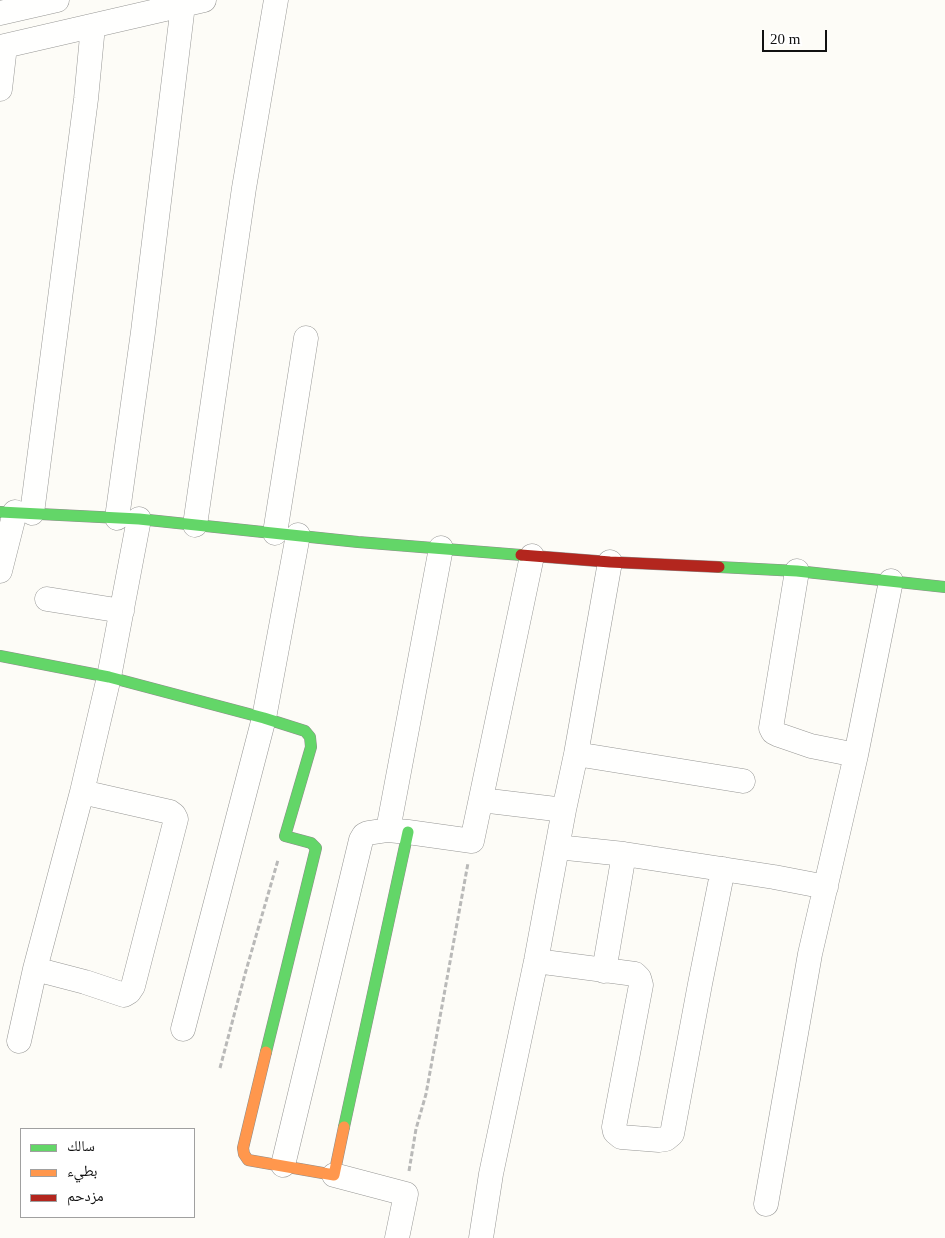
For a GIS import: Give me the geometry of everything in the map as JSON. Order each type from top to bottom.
[{"type":"street","points":[[0,13],[57,0]]},
{"type":"street","points":[[195,525],[244,188],[276,0]]},
{"type":"street","points":[[0,89],[2,46],[193,2],[143,332],[122,611],[110,677],[35,969],[19,1041]]},
{"type":"street","points":[[0,571],[16,512],[86,99],[93,26]]},
{"type":"street","points":[[275,533],[306,338]]},
{"type":"street","points":[[16,512],[128,519],[358,542],[532,556],[797,572],[945,586]]},
{"type":"street","points":[[183,1029],[264,718],[298,536]]},
{"type":"street","points":[[334,1175],[398,831],[442,548]]},
{"type":"street","points":[[283,1166],[361,840],[368,833],[398,831],[472,842],[532,556]]},
{"type":"street","points":[[480,1238],[491,1174],[536,961],[576,754],[610,562]]},
{"type":"street","points":[[797,572],[771,728],[773,732],[779,735],[811,746],[856,755]]},
{"type":"street","points":[[766,1204],[810,954],[856,755],[891,581]]},
{"type":"street","points":[[47,599],[122,611]]},
{"type":"street","points":[[0,656],[110,677],[264,718],[305,731],[310,737],[311,747],[285,836],[311,843],[316,848],[243,1148],[244,1154],[248,1160],[334,1175],[406,1194],[397,1238]]},
{"type":"street","points":[[576,754],[743,781]]},
{"type":"street","points":[[35,969],[85,982],[124,995],[133,986],[176,819],[170,812],[82,792]]},
{"type":"street","points":[[481,800],[564,810]]},
{"type":"street","points":[[558,847],[624,854],[826,887]]},
{"type":"street","points":[[604,971],[624,854]]},
{"type":"street","points":[[536,961],[635,974],[638,978],[641,985],[614,1127],[615,1132],[621,1136],[666,1139],[672,1134],[723,869]]},
{"type":"path","points":[[220,1068],[285,836]]},
{"type":"path","points":[[406,1194],[412,1149],[426,1094],[472,842]]},
{"type":"traffic: fast","points":[[0,512],[139,519],[358,542],[521,555]]},
{"type":"traffic: fast","points":[[719,567],[797,571],[945,587]]},
{"type":"traffic: fast","points":[[0,656],[109,677],[264,718],[305,731],[310,737],[311,747],[285,836],[311,843],[316,848],[266,1052]]},
{"type":"traffic: fast","points":[[344,1127],[408,832]]},
{"type":"traffic: slow","points":[[266,1052],[243,1148],[248,1160],[334,1175],[344,1127]]},
{"type":"traffic: jam","points":[[521,555],[610,562],[719,567]]}]
